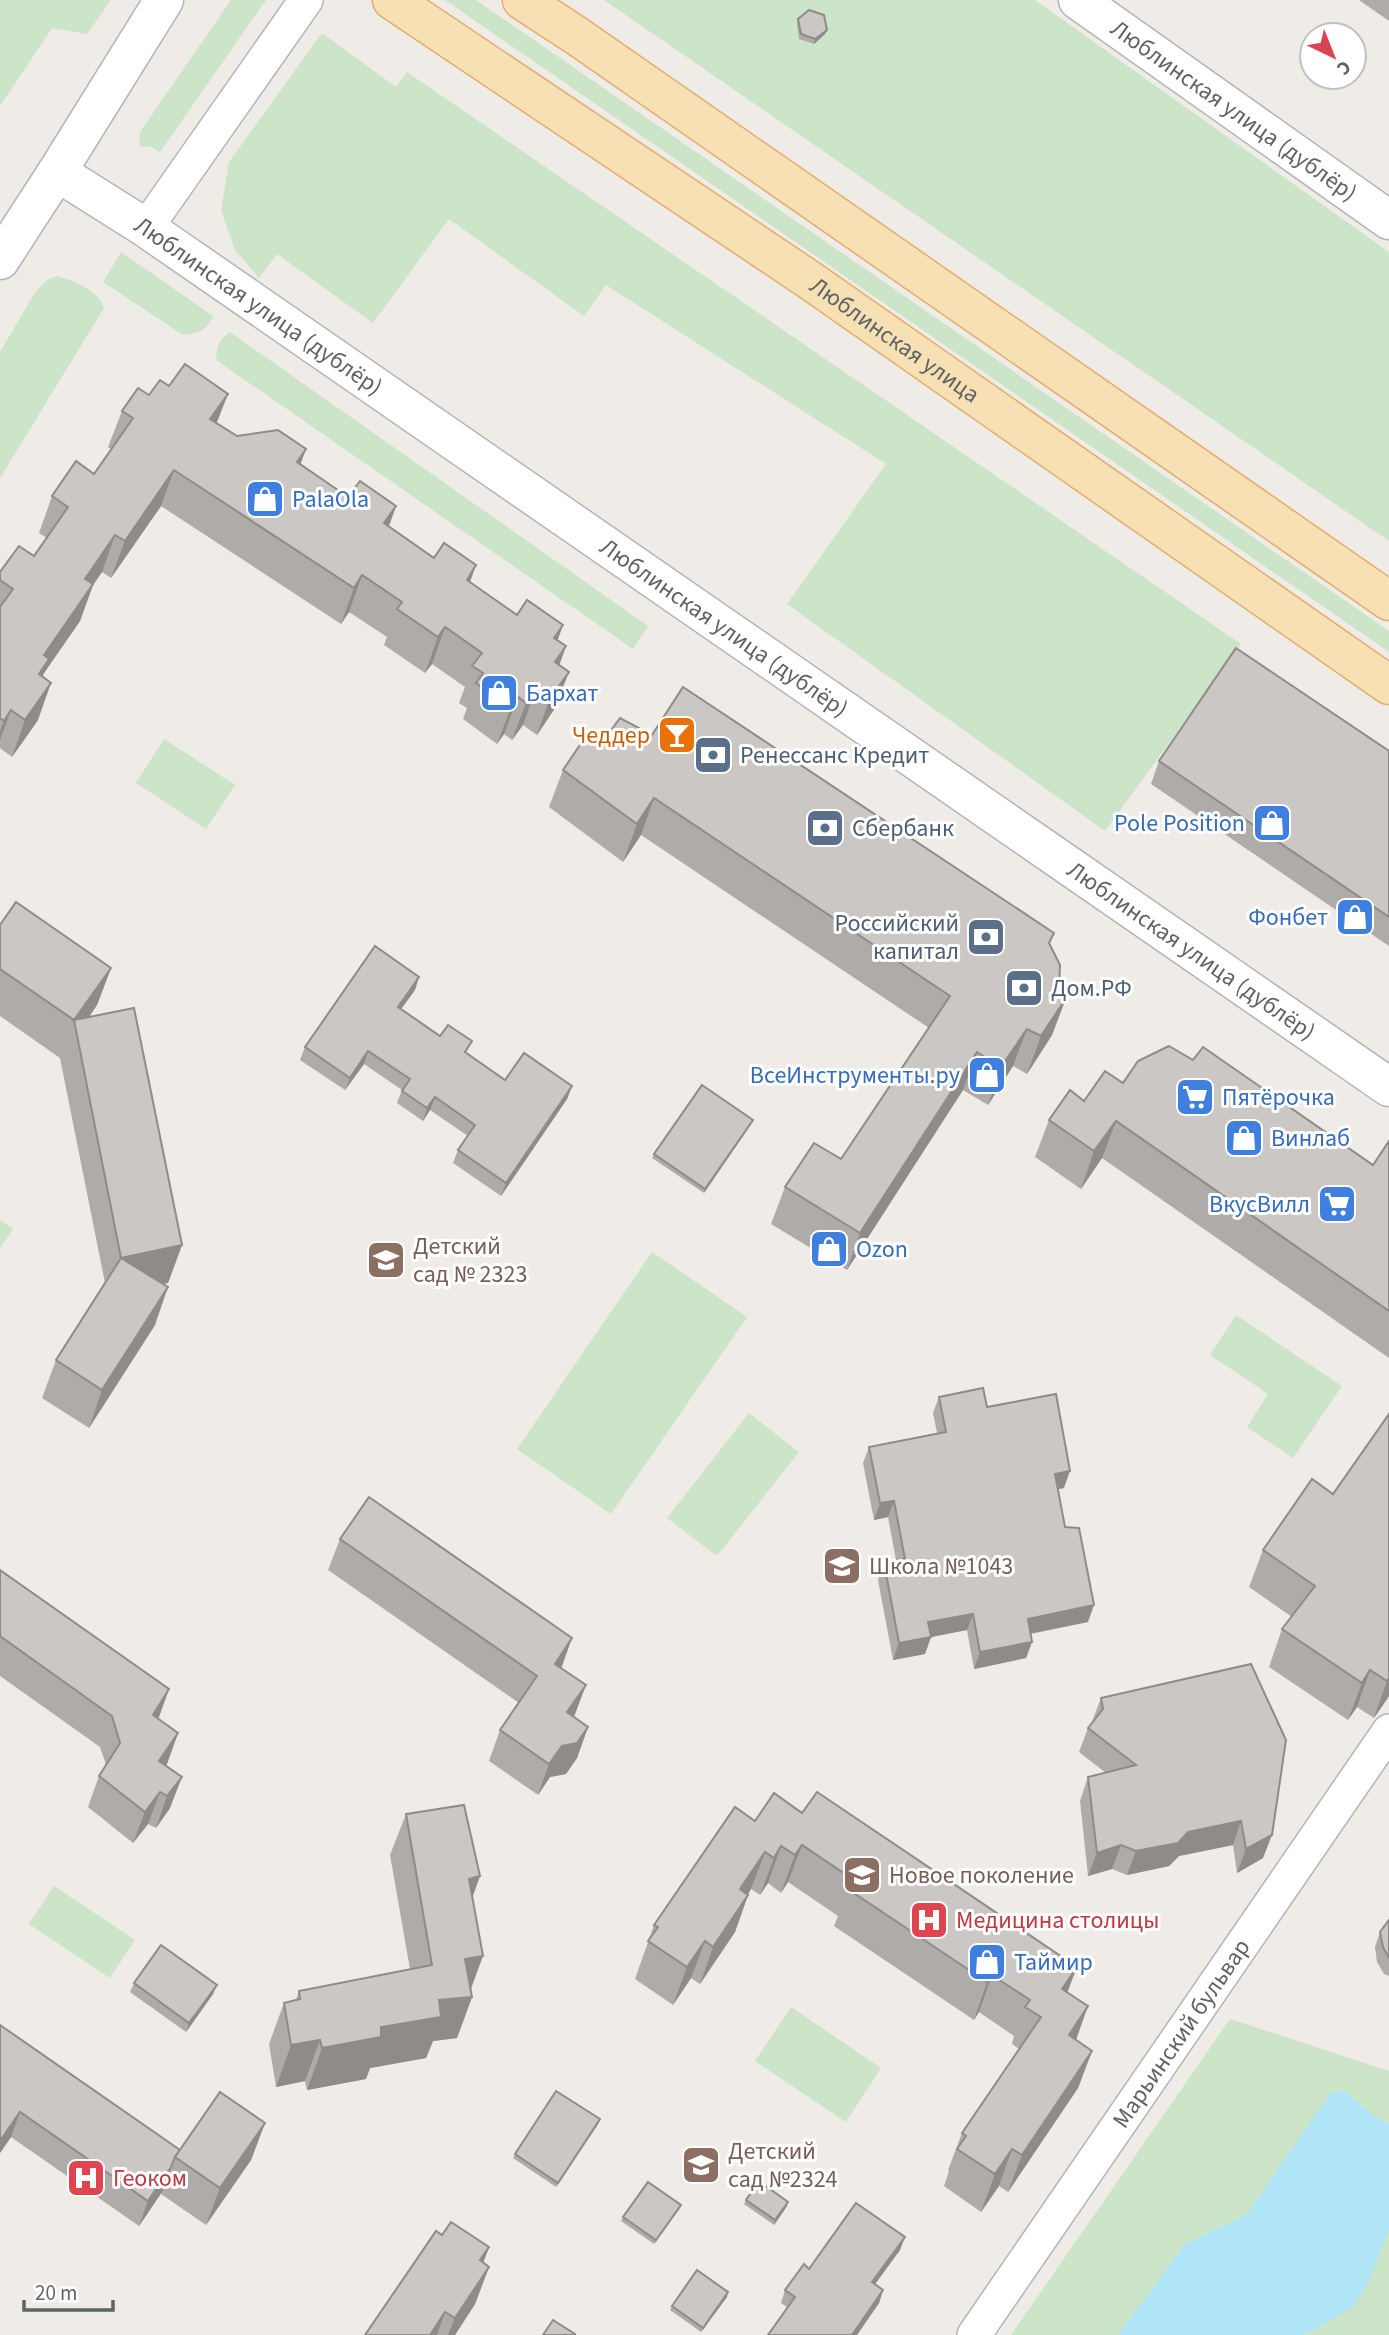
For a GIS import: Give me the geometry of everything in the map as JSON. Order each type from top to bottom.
[{"type":"main road","points":[[522,0],[1389,601]]},
{"type":"main road","name":"Люблинская улица","points":[[393,1],[808,279],[1389,685]]},
{"type":"street","points":[[0,260],[164,0]]},
{"type":"street","points":[[146,229],[306,0]]},
{"type":"street","name":"Люблинская улица (дублёр)","points":[[1078,0],[1389,219]]},
{"type":"street","name":"Люблинская улица (дублёр)","points":[[57,172],[146,229],[1389,1087]]},
{"type":"street","name":"Марьинский бульвар","points":[[974,2335],[1389,1731]]},
{"type":"green space","points":[[0,0],[111,0],[87,34],[52,28],[0,106]]},
{"type":"green space","points":[[231,0],[266,0],[160,152],[151,147],[139,146],[140,132]]},
{"type":"green space","points":[[445,0],[476,0],[1389,631],[1389,652]]},
{"type":"green space","points":[[604,0],[1035,0],[1389,252],[1389,541]]},
{"type":"green space","points":[[322,33],[396,87],[407,72],[1241,644],[1105,831],[787,604],[886,464],[606,285],[584,316],[449,219],[373,323],[277,254],[259,278],[235,250],[221,210],[229,162]]},
{"type":"green space","points":[[121,252],[213,316],[208,325],[198,332],[183,335],[103,282]]},
{"type":"green space","points":[[57,276],[91,291],[104,308],[0,478],[0,352],[36,291],[47,280]]},
{"type":"green space","points":[[230,332],[648,626],[633,649],[216,360],[219,344]]},
{"type":"green space","points":[[164,739],[235,785],[206,829],[136,783]]},
{"type":"green space","points":[[0,1220],[13,1229],[0,1248]]},
{"type":"green space","points":[[652,1252],[747,1317],[611,1514],[517,1449]]},
{"type":"green space","points":[[1236,1315],[1342,1386],[1293,1458],[1247,1427],[1268,1394],[1210,1355]]},
{"type":"green space","points":[[749,1413],[799,1452],[717,1556],[667,1518]]},
{"type":"green space","points":[[54,1886],[135,1940],[110,1978],[29,1924]]},
{"type":"green space","points":[[791,2007],[881,2068],[846,2122],[755,2061]]},
{"type":"green space","points":[[1230,2019],[1389,2071],[1389,2335],[1011,2335]]},
{"type":"water","points":[[1345,2091],[1376,2118],[1389,2124],[1389,2228],[1368,2283],[1353,2307],[1304,2335],[1118,2335],[1185,2244],[1247,2214],[1331,2092]]},
{"type":"building","points":[[809,10],[824,15],[827,30],[815,39],[801,34],[798,19]]},
{"type":"building","points":[[185,364],[228,394],[210,419],[237,436],[278,430],[306,449],[297,462],[348,497],[360,481],[396,506],[384,523],[434,558],[444,543],[476,565],[467,580],[517,615],[527,600],[563,625],[554,638],[566,646],[555,662],[569,672],[550,698],[536,688],[526,703],[518,697],[511,707],[476,683],[483,673],[472,666],[482,653],[445,627],[438,637],[397,609],[402,602],[362,575],[354,588],[174,470],[125,541],[115,535],[85,579],[93,584],[44,655],[49,659],[39,674],[51,683],[25,720],[11,710],[4,721],[0,718],[0,607],[13,589],[0,580],[0,572],[19,546],[34,556],[68,507],[52,496],[76,461],[94,474],[133,418],[122,411],[138,388],[149,395],[160,380],[169,386]]},
{"type":"building","points":[[1236,648],[1389,751],[1389,917],[1159,761]]},
{"type":"building","points":[[683,687],[1054,933],[1049,943],[1060,965],[1059,992],[1066,998],[1041,1036],[1027,1029],[1001,1067],[977,1052],[860,1233],[785,1187],[814,1143],[841,1159],[950,996],[654,798],[637,824],[563,770],[584,739],[599,747],[620,718],[652,735]]},
{"type":"building","points":[[16,902],[111,968],[74,1020],[0,969],[0,925]]},
{"type":"building","points":[[375,946],[419,977],[398,1007],[440,1036],[448,1025],[472,1041],[465,1052],[505,1080],[524,1053],[572,1086],[506,1183],[458,1150],[475,1125],[435,1097],[427,1108],[402,1091],[410,1079],[368,1051],[350,1078],[305,1047]]},
{"type":"building","points":[[134,1008],[182,1245],[121,1258],[74,1020]]},
{"type":"building","points":[[1169,1046],[1193,1060],[1203,1047],[1373,1165],[1389,1141],[1389,1311],[1116,1121],[1094,1151],[1049,1120],[1070,1090],[1084,1101],[1105,1071],[1123,1083],[1138,1061]]},
{"type":"building","points":[[702,1085],[753,1120],[705,1189],[654,1154]]},
{"type":"building","points":[[121,1258],[168,1287],[102,1390],[56,1360]]},
{"type":"building","points":[[983,1388],[987,1407],[1056,1394],[1070,1471],[1055,1474],[1065,1527],[1079,1528],[1094,1605],[1028,1619],[1032,1642],[980,1652],[973,1614],[928,1622],[931,1637],[899,1643],[884,1563],[905,1559],[894,1501],[880,1503],[869,1447],[946,1432],[939,1397]]},
{"type":"building","points":[[1389,1414],[1389,1678],[1387,1681],[1370,1670],[1362,1683],[1282,1629],[1315,1586],[1263,1550],[1312,1479],[1333,1494]]},
{"type":"building","points":[[369,1497],[572,1638],[555,1664],[586,1685],[567,1712],[588,1727],[577,1743],[562,1746],[549,1764],[500,1730],[537,1676],[340,1539]]},
{"type":"building","points":[[0,1570],[169,1689],[153,1715],[178,1733],[159,1761],[182,1777],[167,1796],[160,1792],[145,1812],[99,1776],[120,1743],[112,1716],[0,1636]]},
{"type":"building","points":[[1251,1664],[1286,1740],[1272,1835],[1246,1849],[1241,1821],[1188,1832],[1178,1843],[1136,1851],[1121,1845],[1097,1853],[1088,1777],[1136,1765],[1088,1728],[1103,1709],[1101,1698]]},
{"type":"building","points":[[817,1792],[1077,1967],[1062,1989],[1088,2006],[1069,2035],[1092,2051],[1022,2155],[1012,2149],[995,2174],[957,2149],[966,2136],[962,2133],[1041,2017],[1025,2007],[1030,2000],[992,1975],[987,1982],[848,1889],[854,1880],[802,1845],[795,1855],[781,1846],[774,1858],[765,1852],[740,1889],[748,1895],[713,1947],[705,1941],[687,1967],[648,1941],[658,1927],[654,1925],[735,1807],[755,1821],[774,1793],[802,1813]]},
{"type":"building","points":[[464,1805],[480,1876],[469,1879],[483,1956],[465,1959],[472,1997],[439,2000],[441,2017],[381,2027],[381,2037],[322,2048],[320,2040],[291,2045],[284,2003],[300,1999],[299,1991],[432,1965],[406,1814]]},
{"type":"building","points":[[1389,1920],[1389,1958],[1380,1932]]},
{"type":"building","points":[[161,1945],[217,1985],[189,2023],[134,1983]]},
{"type":"building","points":[[0,2025],[180,2150],[148,2201],[20,2112],[0,2141]]},
{"type":"building","points":[[556,2091],[600,2119],[558,2183],[515,2154]]},
{"type":"building","points":[[220,2092],[265,2123],[220,2188],[175,2157]]},
{"type":"building","points":[[759,2181],[788,2202],[775,2220],[746,2200]]},
{"type":"building","points":[[648,2182],[681,2205],[656,2240],[623,2217]]},
{"type":"building","points":[[856,2203],[905,2237],[872,2282],[883,2290],[852,2335],[768,2335],[795,2297],[785,2290],[804,2264],[809,2269]]},
{"type":"building","points":[[451,2222],[489,2247],[480,2260],[489,2267],[455,2318],[445,2312],[430,2335],[365,2335],[436,2231],[442,2235]]},
{"type":"building","points":[[697,2270],[728,2292],[703,2328],[672,2306]]},
{"type":"building","points":[[553,2320],[575,2334],[575,2335],[543,2335]]},
{"type":"place","name":"PalaOla","points":[[265,499]]},
{"type":"place","name":"Бархат","points":[[499,693]]},
{"type":"place","name":"Чеддер","points":[[677,735]]},
{"type":"place","name":"Ренессанс Кредит","points":[[713,755]]},
{"type":"place","name":"Pole Position","points":[[1272,823]]},
{"type":"place","name":"Сбербанк","points":[[825,828]]},
{"type":"place","name":"Фонбет","points":[[1355,917]]},
{"type":"place","name":"Российский капитал","points":[[986,937]]},
{"type":"place","name":"Дом.РФ","points":[[1024,988]]},
{"type":"place","name":"ВсеИнструменты.ру","points":[[987,1075]]},
{"type":"place","name":"Пятёрочка","points":[[1195,1097]]},
{"type":"place","name":"Винлаб","points":[[1244,1138]]},
{"type":"place","name":"ВкусВилл","points":[[1337,1204]]},
{"type":"place","name":"Ozon","points":[[829,1249]]},
{"type":"place","name":"Детский сад № 2323","points":[[386,1260]]},
{"type":"place","name":"Школа №1043","points":[[842,1566]]},
{"type":"place","name":"Новое поколение","points":[[862,1875]]},
{"type":"place","name":"Медицина столицы","points":[[929,1920]]},
{"type":"place","name":"Таймир","points":[[987,1962]]},
{"type":"place","name":"Детский сад №2324","points":[[701,2165]]},
{"type":"place","name":"Геоком","points":[[86,2178]]}]
